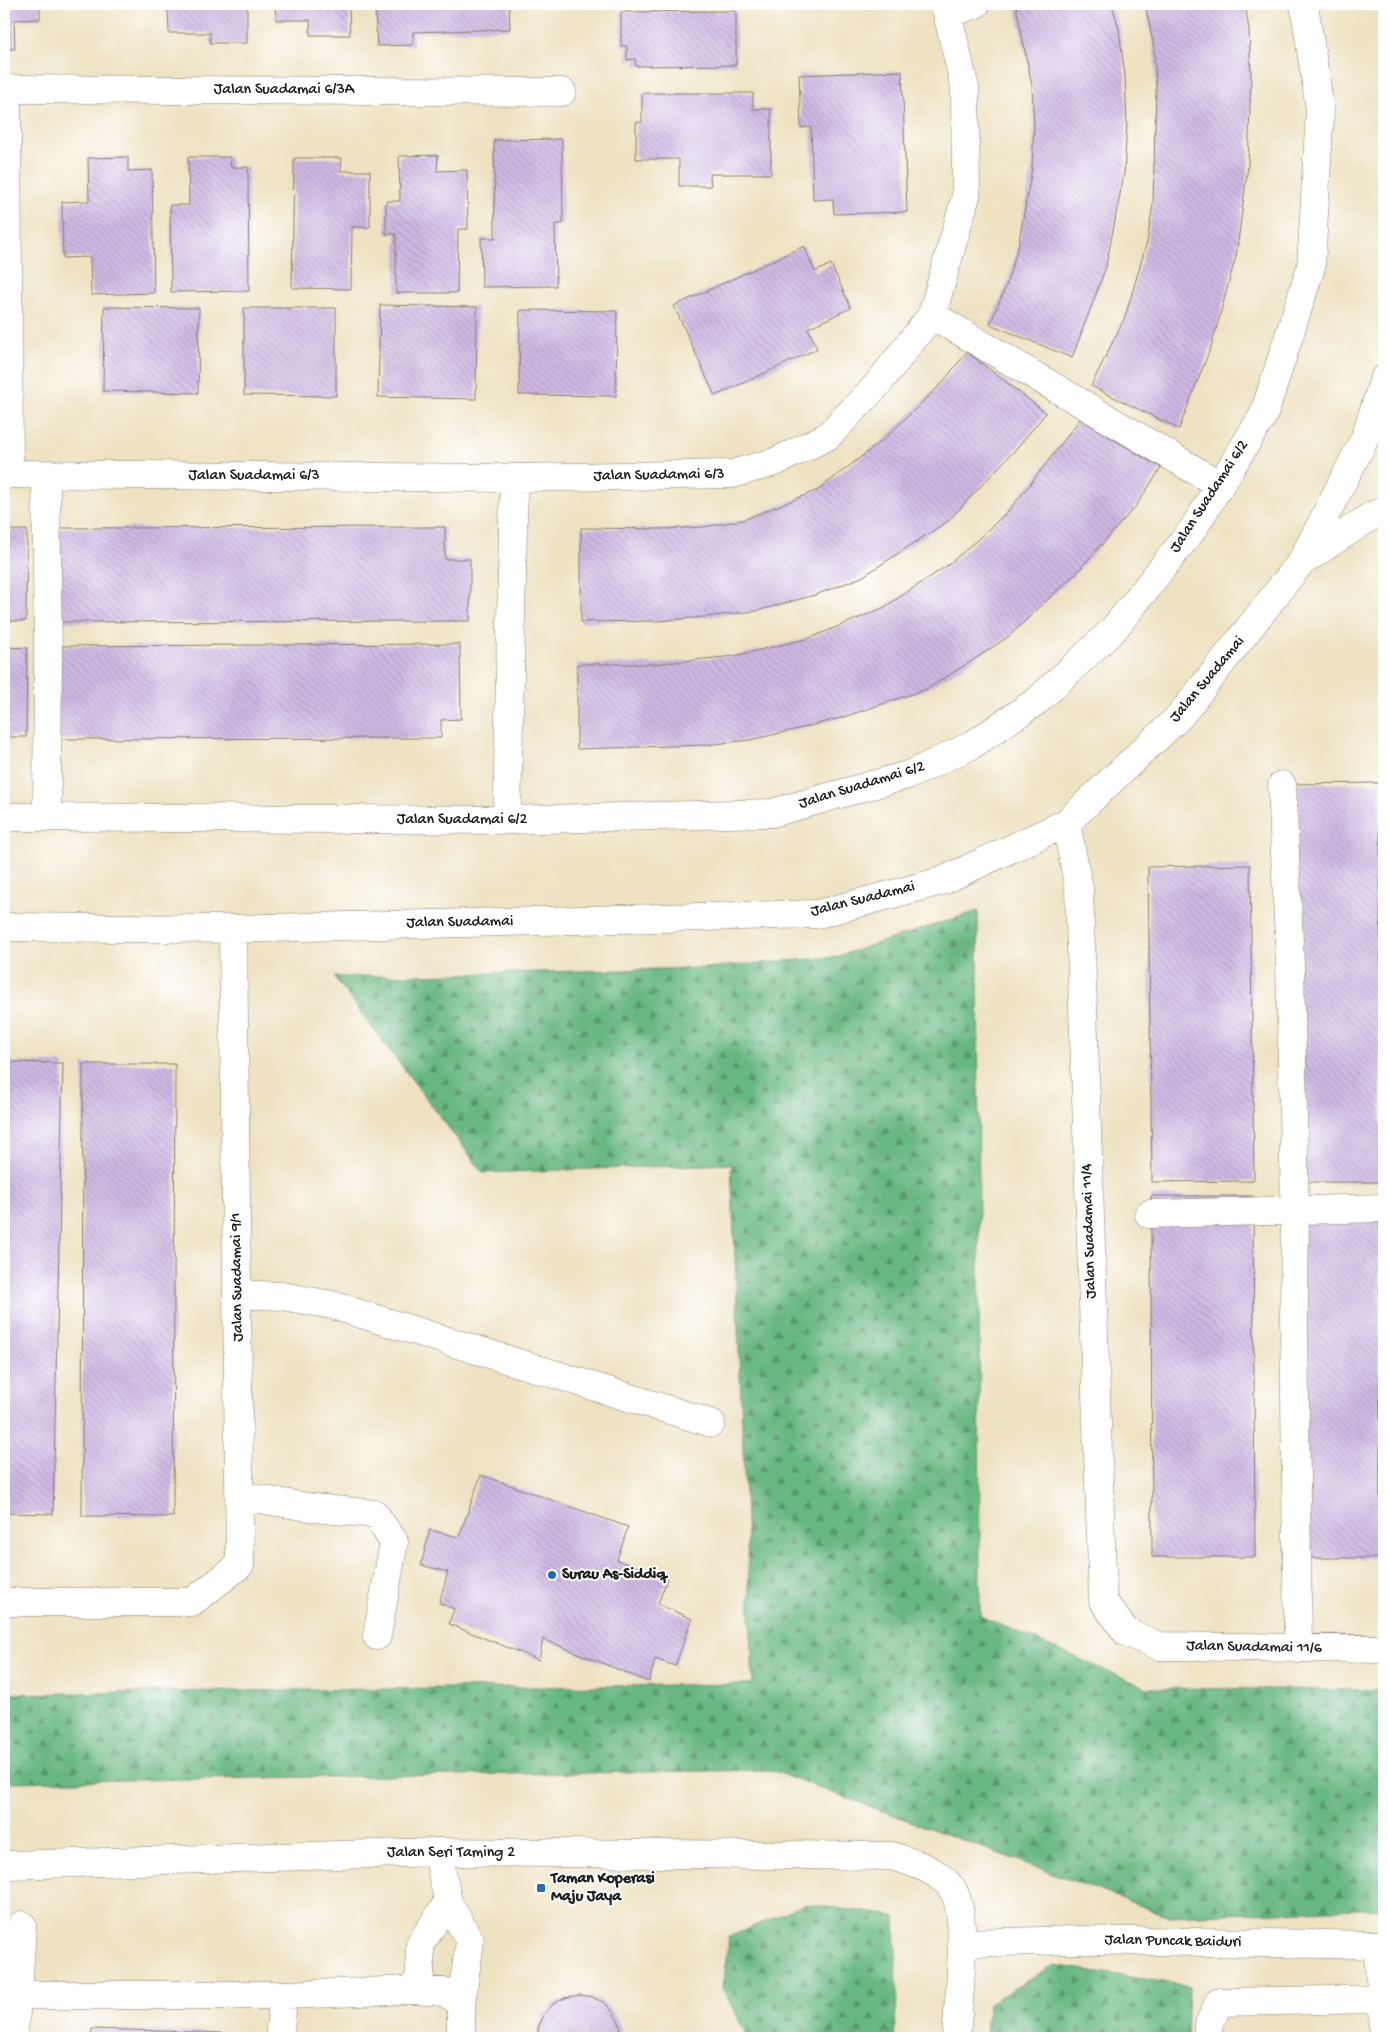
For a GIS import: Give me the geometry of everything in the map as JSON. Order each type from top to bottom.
[{"type":"street","points":[[947,9],[976,4]]},
{"type":"street","name":"Jalan Suadamai 6/2","points":[[4,817],[507,820],[772,813],[919,770],[972,745],[1038,701],[1113,630],[1193,529],[1264,414],[1311,267],[1320,109],[1304,4]]},
{"type":"street","name":"Jalan Suadamai 6/3","points":[[6,474],[514,478],[732,474],[774,462],[828,436],[877,385],[932,315],[966,196],[965,88],[947,9]]},
{"type":"street","name":"Jalan Suadamai 6/3A","points":[[6,474],[6,89],[562,92]]},
{"type":"street","points":[[932,315],[1220,484]]},
{"type":"street","name":"Jalan Suadamai","points":[[4,927],[233,929],[818,914],[942,881],[1066,823],[1180,716],[1302,561],[1374,442],[1384,379]]},
{"type":"street","points":[[46,475],[47,818]]},
{"type":"street","points":[[507,820],[514,478]]},
{"type":"street","points":[[1302,561],[1373,515],[1384,511]]},
{"type":"street","points":[[1282,785],[1290,964],[1295,1209],[1294,1316],[1298,1649]]},
{"type":"street","name":"Jalan Suadamai 11/4","points":[[1066,823],[1079,889],[1103,1602],[1126,1632]]},
{"type":"street","name":"Jalan Suadamai 9/1","points":[[4,1602],[192,1602],[240,1565],[241,1496],[233,929]]},
{"type":"street","points":[[1149,1214],[1384,1208]]},
{"type":"street","points":[[238,1294],[282,1296],[332,1306],[711,1423]]},
{"type":"street","points":[[241,1496],[314,1508],[375,1514],[394,1542],[377,1636]]},
{"type":"street","name":"Jalan Suadamai 11/6","points":[[1126,1632],[1159,1646],[1384,1649]]},
{"type":"street","points":[[438,1852],[448,1902],[470,1941],[461,2003],[461,2038]]},
{"type":"street","name":"Jalan Seri Taming 2","points":[[6,1865],[438,1852],[892,1856],[929,1868],[951,1887],[960,1908],[961,1943],[956,2038]]},
{"type":"street","points":[[413,1990],[420,1975],[420,1944],[448,1902]]},
{"type":"street","points":[[13,2038],[11,1995],[22,1925]]},
{"type":"street","name":"Jalan Puncak Baiduri","points":[[961,1943],[1080,1940],[1381,1946]]},
{"type":"street","points":[[1381,1946],[1383,2038]]},
{"type":"street","points":[[11,1995],[284,1995],[413,1990],[444,1992],[461,2003]]},
{"type":"street","points":[[279,2038],[284,1995]]},
{"type":"street","points":[[1208,2038],[1208,2027],[1219,2002],[1382,1999]]},
{"type":"green space","points":[[978,911],[980,1616],[1147,1688],[1384,1690],[1384,1908],[1169,1916],[771,1770],[4,1782],[4,1694],[753,1684],[731,1164],[483,1173],[334,977],[704,968],[835,957]]},
{"type":"green space","points":[[805,1904],[895,1916],[897,1997],[894,2038],[743,2038],[745,2032],[722,1988],[729,1937]]},
{"type":"green space","points":[[1054,1965],[1189,1986],[1187,2038],[986,2038],[988,2004]]},
{"type":"building","points":[[4,4],[40,4],[40,19],[14,20],[15,49],[4,49]]},
{"type":"building","points":[[158,4],[247,4],[247,43],[210,43],[210,33],[169,33],[168,9],[158,10]]},
{"type":"building","points":[[275,4],[349,4],[350,35],[310,35],[310,20],[276,20]]},
{"type":"building","points":[[375,4],[509,4],[510,29],[413,32],[413,45],[377,46]]},
{"type":"building","points":[[1026,4],[1112,4],[1119,29],[1125,76],[1127,124],[1124,173],[1106,267],[1072,358],[990,324],[1006,286],[1018,247],[1032,168],[1034,127],[1032,86],[1016,6]]},
{"type":"building","points":[[1145,4],[1245,4],[1249,30],[1251,75],[1248,166],[1236,256],[1212,344],[1179,429],[1091,386],[1125,317],[1147,242],[1153,204],[1156,87],[1154,48]]},
{"type":"building","points":[[736,11],[736,65],[636,66],[635,59],[627,60],[627,46],[621,46],[621,12]]},
{"type":"building","points":[[902,71],[907,212],[834,214],[833,199],[813,200],[811,127],[801,128],[799,75]]},
{"type":"building","points":[[642,93],[753,93],[753,109],[771,109],[771,174],[710,174],[711,186],[679,186],[679,159],[636,159],[636,122],[642,122]]},
{"type":"building","points":[[562,139],[563,224],[555,224],[556,286],[482,287],[481,238],[495,238],[494,140]]},
{"type":"building","points":[[438,155],[437,171],[467,170],[468,229],[458,229],[457,293],[396,293],[396,234],[386,234],[386,201],[400,201],[399,156]]},
{"type":"building","points":[[128,157],[128,171],[152,170],[154,293],[91,295],[90,257],[63,258],[62,202],[89,201],[88,158]]},
{"type":"building","points":[[188,157],[230,157],[231,167],[248,167],[249,291],[171,292],[170,205],[189,205]]},
{"type":"building","points":[[294,158],[342,158],[341,171],[370,171],[370,227],[352,227],[351,289],[292,288]]},
{"type":"building","points":[[804,246],[815,272],[831,264],[851,308],[808,328],[817,349],[715,396],[674,306]]},
{"type":"building","points":[[380,305],[477,307],[476,399],[378,397]]},
{"type":"building","points":[[104,307],[199,308],[198,393],[103,391]]},
{"type":"building","points":[[244,308],[336,308],[336,396],[244,395]]},
{"type":"building","points":[[520,310],[617,311],[616,396],[519,395]]},
{"type":"building","points":[[967,352],[1046,413],[1015,450],[948,521],[862,577],[815,595],[756,611],[705,617],[658,621],[581,622],[581,528],[662,529],[703,527],[743,520],[818,490],[883,440],[941,384]]},
{"type":"building","points":[[1080,419],[1161,468],[1136,506],[1075,574],[1008,637],[970,662],[927,689],[841,718],[750,740],[705,745],[577,749],[577,664],[655,664],[734,656],[810,638],[883,608],[948,565],[1007,512]]},
{"type":"building","points":[[445,527],[445,559],[470,559],[470,621],[55,622],[55,528]]},
{"type":"building","points":[[4,530],[27,530],[26,621],[4,621]]},
{"type":"building","points":[[460,644],[461,719],[441,720],[441,738],[55,739],[55,646]]},
{"type":"building","points":[[4,647],[27,648],[26,737],[4,737]]},
{"type":"building","points":[[1380,783],[1381,1182],[1285,1182],[1284,784]]},
{"type":"building","points":[[1250,865],[1254,1181],[1152,1182],[1148,867]]},
{"type":"building","points":[[4,1062],[63,1063],[53,1514],[4,1513]]},
{"type":"building","points":[[83,1064],[175,1064],[173,1517],[82,1516]]},
{"type":"building","points":[[1151,1196],[1253,1196],[1255,1557],[1152,1557]]},
{"type":"building","points":[[1284,1201],[1379,1201],[1380,1558],[1286,1558]]},
{"type":"building","name":"Surau As-Siddiq","points":[[481,1475],[628,1527],[617,1560],[667,1579],[658,1604],[692,1619],[675,1666],[655,1659],[649,1682],[543,1639],[539,1660],[449,1624],[454,1609],[439,1603],[448,1572],[421,1565],[430,1530],[459,1537]]},
{"type":"building","points":[[579,1995],[592,1997],[605,2003],[614,2013],[620,2025],[622,2038],[538,2038],[538,2028],[544,2015],[553,2004],[565,1998]]},
{"type":"building","points":[[92,2029],[227,2033],[226,2038],[91,2038]]},
{"type":"place","name":"Surau As-Siddiq","points":[[552,1575]]},
{"type":"place","name":"Taman Koperasi Maju Jaya","points":[[541,1888]]}]
